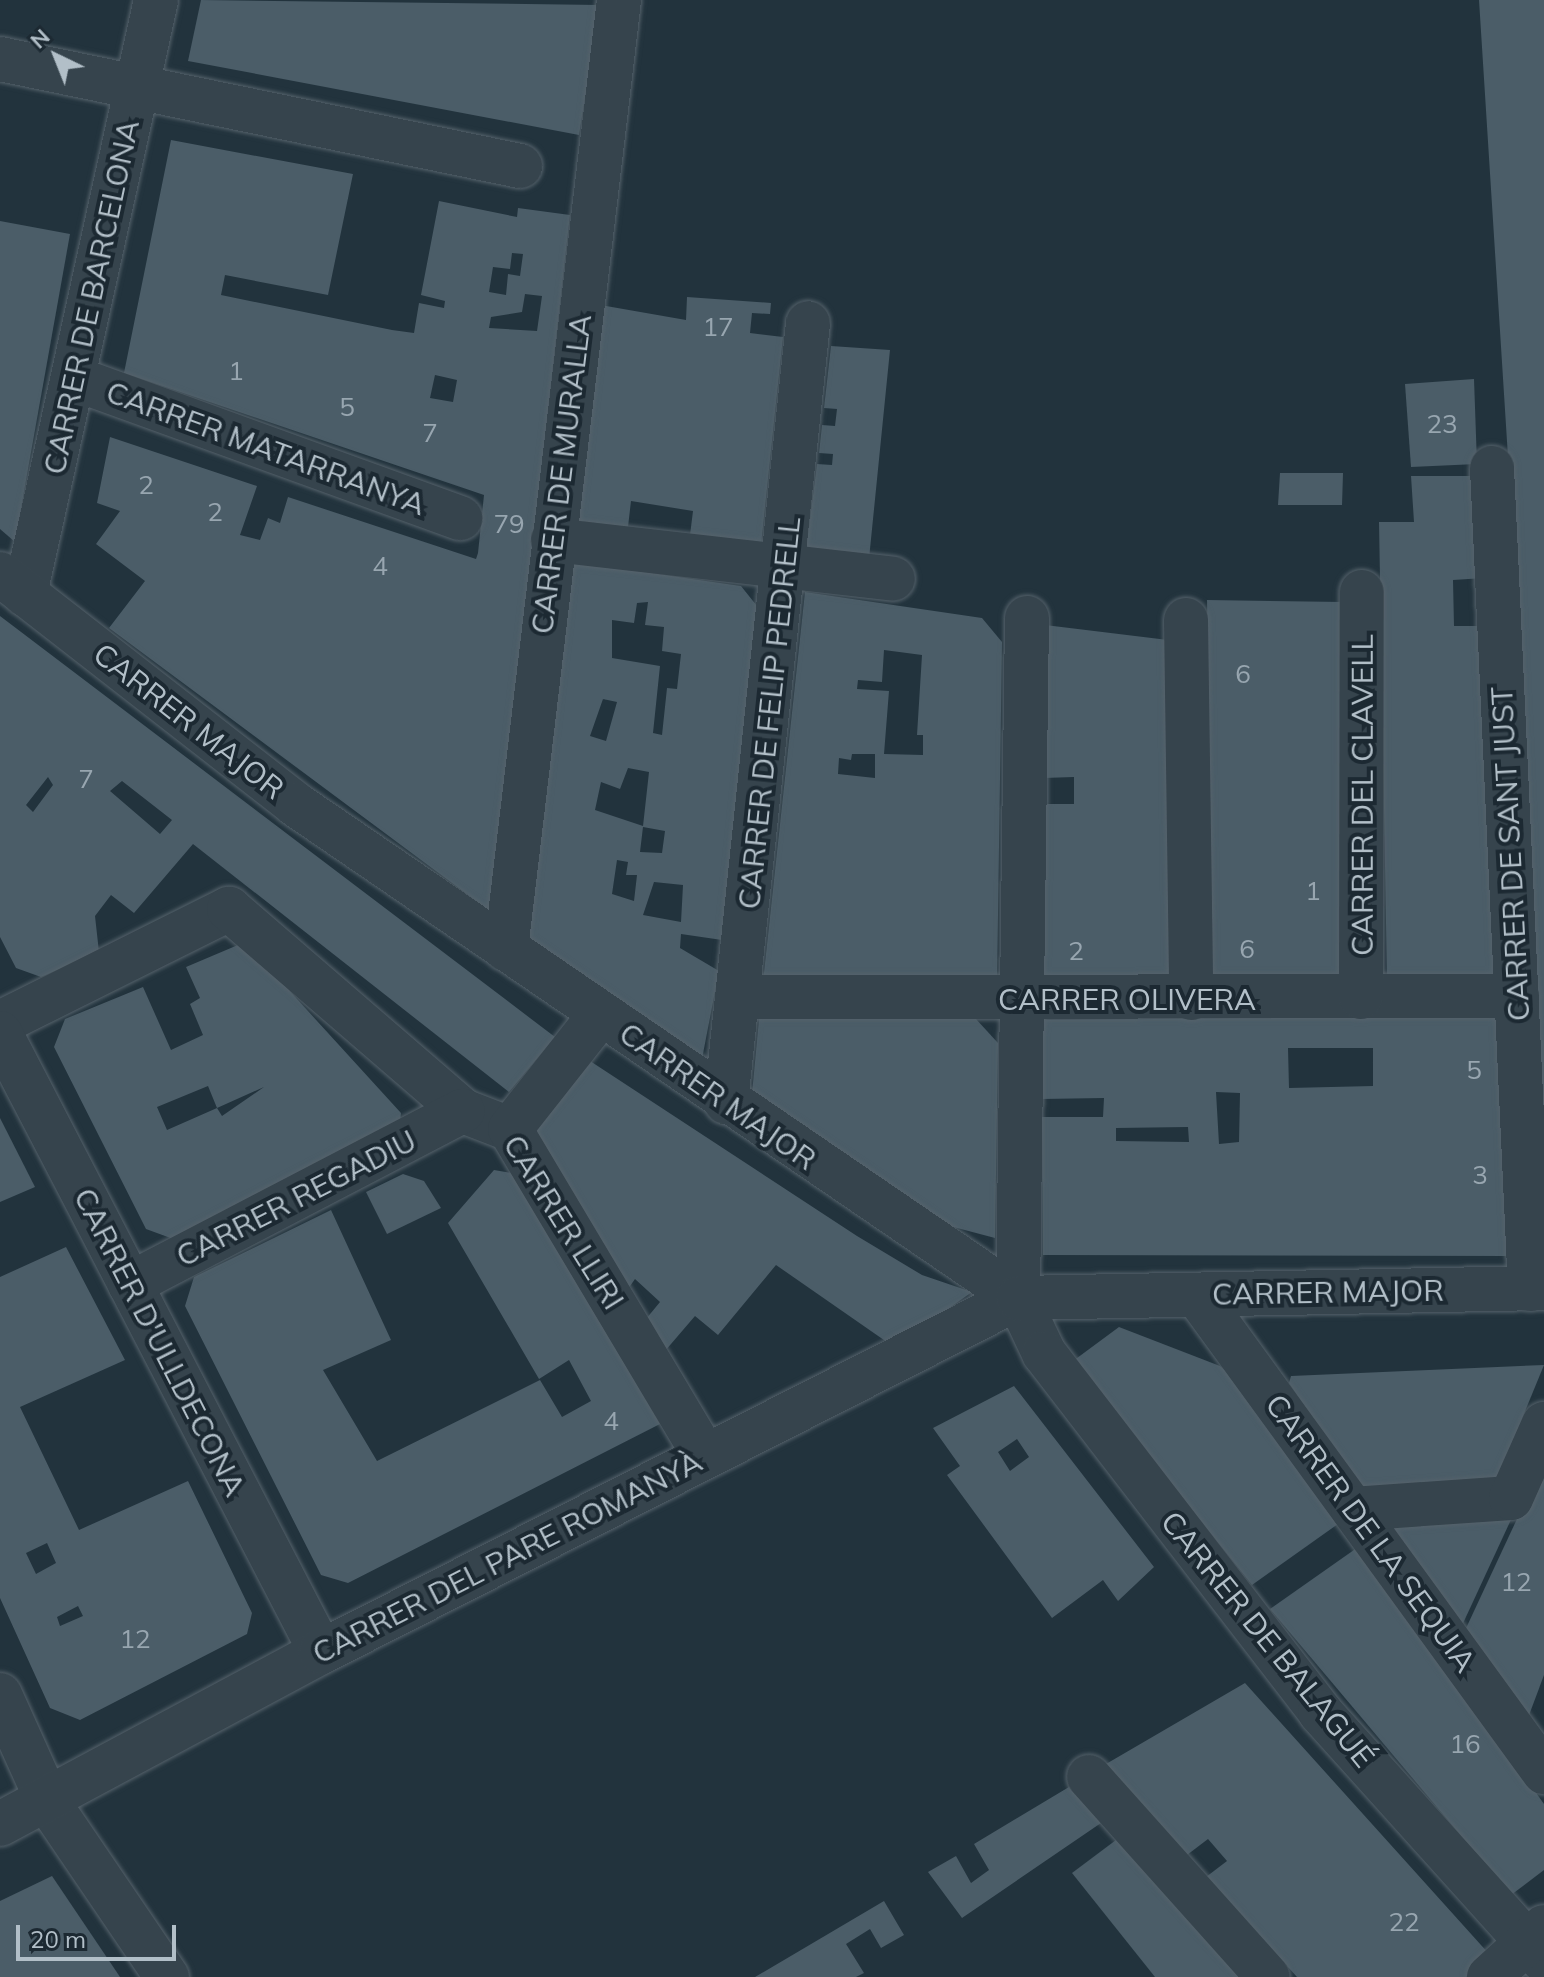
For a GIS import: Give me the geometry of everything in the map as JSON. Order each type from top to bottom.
[{"type":"street","name":"CARRER DE BARCELONA","points":[[13,584],[73,378],[156,0]]},
{"type":"street","name":"CARRER DE MURALLA","points":[[506,949],[619,0]]},
{"type":"street","points":[[0,59],[520,166]]},
{"type":"street","name":"CARRER DE FELIP PEDRELL","points":[[726,1102],[786,569],[808,323]]},
{"type":"street","name":"CARRER MATARRANYA","points":[[73,378],[460,518]]},
{"type":"street","name":"CARRER DE SANT JUST","points":[[1492,468],[1517,996],[1537,1288]]},
{"type":"street","points":[[553,540],[893,579]]},
{"type":"street","name":"CARRER MAJOR","points":[[13,584],[295,804],[726,1102],[1018,1298],[1537,1288]]},
{"type":"street","name":"CARRER DEL CLAVELL","points":[[1361,997],[1362,592]]},
{"type":"street","points":[[1018,1298],[1027,618]]},
{"type":"street","points":[[1186,620],[1191,998]]},
{"type":"street","name":"CARRER LLIRI","points":[[0,1023],[229,909],[463,1111],[510,1129],[705,1456]]},
{"type":"street","name":"CARRER OLIVERA","points":[[738,997],[1022,1000],[1517,996]]},
{"type":"street","points":[[510,1129],[600,1015]]},
{"type":"street","name":"CARRER D'ULLDECONA","points":[[0,1033],[321,1652]]},
{"type":"street","name":"CARRER REGADIU","points":[[130,1284],[463,1111]]},
{"type":"street","name":"CARRER DE LA SEQUIA","points":[[1197,1295],[1353,1509],[1541,1755]]},
{"type":"street","name":"CARRER DEL PARE ROMANYÀ","points":[[0,1824],[48,1802],[321,1652],[1018,1298]]},
{"type":"street","name":"CARRER DE BALAGUÉ","points":[[1018,1298],[1044,1353],[1320,1712],[1539,1944]]},
{"type":"street","points":[[1353,1509],[1511,1498],[1544,1424]]},
{"type":"street","points":[[0,1695],[48,1802],[167,1977]]},
{"type":"street","points":[[1089,1777],[1268,1977]]},
{"type":"street","points":[[1489,1977],[1539,1944]]},
{"type":"building","points":[[201,0],[600,5],[579,135],[188,61]]},
{"type":"building","points":[[1479,0],[1544,0],[1544,1185],[1508,457]]},
{"type":"building","points":[[171,140],[353,174],[328,295],[225,275],[221,295],[392,330],[414,333],[419,303],[444,308],[445,301],[421,295],[439,201],[517,217],[518,208],[570,215],[491,912],[109,628],[145,581],[96,544],[120,511],[97,503],[110,437],[257,486],[240,535],[260,540],[268,518],[280,523],[288,497],[476,559],[484,495],[124,373]],"holes":[[[512,253],[523,254],[520,276],[508,274],[506,295],[489,292],[493,267],[510,269]],[[525,294],[542,296],[537,331],[489,328],[491,317],[522,312]],[[435,375],[457,380],[453,402],[430,398]]]},
{"type":"building","points":[[0,221],[70,234],[15,542],[0,529]]},
{"type":"building","points":[[687,297],[771,303],[770,314],[752,313],[750,333],[783,337],[761,545],[690,535],[693,511],[631,501],[628,527],[566,519],[589,303],[686,320]]},
{"type":"building","points":[[831,346],[890,350],[869,559],[806,551],[817,464],[832,465],[833,454],[819,453],[822,425],[835,426],[837,409],[824,408]]},
{"type":"building","points":[[1474,379],[1477,464],[1411,467],[1405,384]]},
{"type":"building","points":[[1280,473],[1343,473],[1342,505],[1278,505]]},
{"type":"building","points":[[1411,476],[1479,476],[1484,578],[1453,580],[1454,626],[1486,626],[1503,979],[1387,979],[1379,522],[1414,522]]},
{"type":"building","points":[[560,560],[741,586],[757,606],[722,940],[681,934],[680,948],[719,971],[702,1059],[519,936]],"holes":[[[648,602],[645,625],[664,627],[662,651],[681,654],[677,689],[667,688],[662,735],[653,733],[660,666],[612,658],[612,620],[634,623],[637,603]],[[603,699],[617,702],[606,741],[590,736]],[[628,768],[649,772],[643,826],[595,810],[601,782],[620,789]],[[643,827],[665,831],[662,853],[640,852]],[[617,860],[628,862],[626,875],[637,875],[634,901],[612,894]],[[654,882],[683,885],[681,922],[643,915]]]},
{"type":"building","points":[[805,592],[982,618],[1002,642],[997,982],[763,982]],"holes":[[[884,650],[922,655],[917,735],[923,735],[923,755],[884,754],[889,691],[857,689],[858,680],[882,682]],[[852,754],[875,754],[875,778],[838,774],[839,758],[851,760]]]},
{"type":"building","points":[[1207,600],[1344,602],[1347,979],[1213,980]]},
{"type":"building","points":[[0,616],[555,1037],[509,1092],[193,844],[134,913],[111,895],[95,916],[99,952],[41,977],[16,968],[0,937]],"holes":[[[48,777],[53,785],[33,812],[26,805]],[[122,781],[172,820],[160,834],[110,791]]]},
{"type":"building","points":[[1045,625],[1168,640],[1174,980],[1042,981],[1044,804],[1074,804],[1074,777],[1044,778]]},
{"type":"building","points":[[245,942],[401,1113],[399,1130],[176,1240],[146,1229],[54,1047],[65,1019],[143,987],[171,1050],[203,1035],[190,1004],[200,998],[186,967]],"holes":[[[208,1086],[217,1108],[167,1130],[157,1107]],[[264,1087],[222,1116],[217,1108]]]},
{"type":"building","points":[[1504,1016],[1512,1256],[1043,1255],[1042,1117],[1103,1117],[1104,1098],[1042,1099],[1042,1020]],"holes":[[[1288,1048],[1373,1048],[1373,1086],[1289,1088]],[[1216,1092],[1240,1093],[1239,1142],[1219,1144]],[[1188,1127],[1189,1142],[1116,1141],[1116,1128]]]},
{"type":"building","points":[[759,1019],[976,1019],[998,1043],[995,1238],[942,1224],[752,1094]]},
{"type":"building","points":[[587,1059],[857,1236],[922,1275],[972,1292],[894,1347],[776,1265],[718,1335],[695,1316],[665,1351],[646,1319],[660,1302],[635,1279],[628,1289],[535,1135],[536,1118]]},
{"type":"building","points":[[0,1118],[35,1187],[0,1202]]},
{"type":"building","points":[[494,1170],[512,1173],[660,1424],[348,1583],[321,1575],[185,1306],[194,1277],[331,1210],[391,1340],[323,1370],[377,1461],[540,1380],[562,1417],[591,1401],[569,1360],[539,1379],[448,1223]]},
{"type":"building","points":[[403,1174],[424,1181],[441,1208],[387,1234],[366,1192]]},
{"type":"building","points":[[66,1247],[125,1360],[20,1407],[79,1530],[188,1481],[252,1613],[247,1634],[80,1720],[50,1708],[0,1598],[0,1277]],"holes":[[[47,1543],[56,1563],[36,1574],[26,1553]],[[78,1606],[83,1616],[60,1626],[57,1617]]]},
{"type":"building","points":[[1119,1327],[1220,1366],[1262,1401],[1345,1519],[1252,1585],[1073,1361]]},
{"type":"building","points":[[1544,1365],[1494,1487],[1363,1494],[1289,1383],[1291,1376]]},
{"type":"building","points":[[1014,1386],[1154,1567],[1118,1601],[1103,1580],[1052,1618],[947,1475],[960,1466],[933,1428]],"holes":[[[1017,1439],[1029,1457],[1010,1471],[998,1452]]]},
{"type":"building","points":[[1544,1461],[1544,1675],[1525,1726],[1461,1639]]},
{"type":"building","points":[[1515,1511],[1459,1632],[1379,1520]]},
{"type":"building","points":[[1361,1545],[1544,1804],[1544,1870],[1511,1895],[1270,1609]]},
{"type":"building","points":[[1245,1683],[1490,1955],[1466,1977],[1297,1977],[1206,1877],[1227,1861],[1208,1839],[1187,1855],[1106,1764]]},
{"type":"building","points":[[1069,1787],[1101,1823],[962,1918],[928,1872],[956,1856],[971,1883],[989,1870],[974,1844]]},
{"type":"building","points":[[1116,1840],[1239,1977],[1155,1977],[1072,1873]]},
{"type":"building","points":[[52,1876],[120,1977],[0,1977],[0,1901]]},
{"type":"building","points":[[884,1901],[904,1935],[881,1948],[870,1929],[846,1944],[864,1973],[856,1977],[755,1977]]}]
